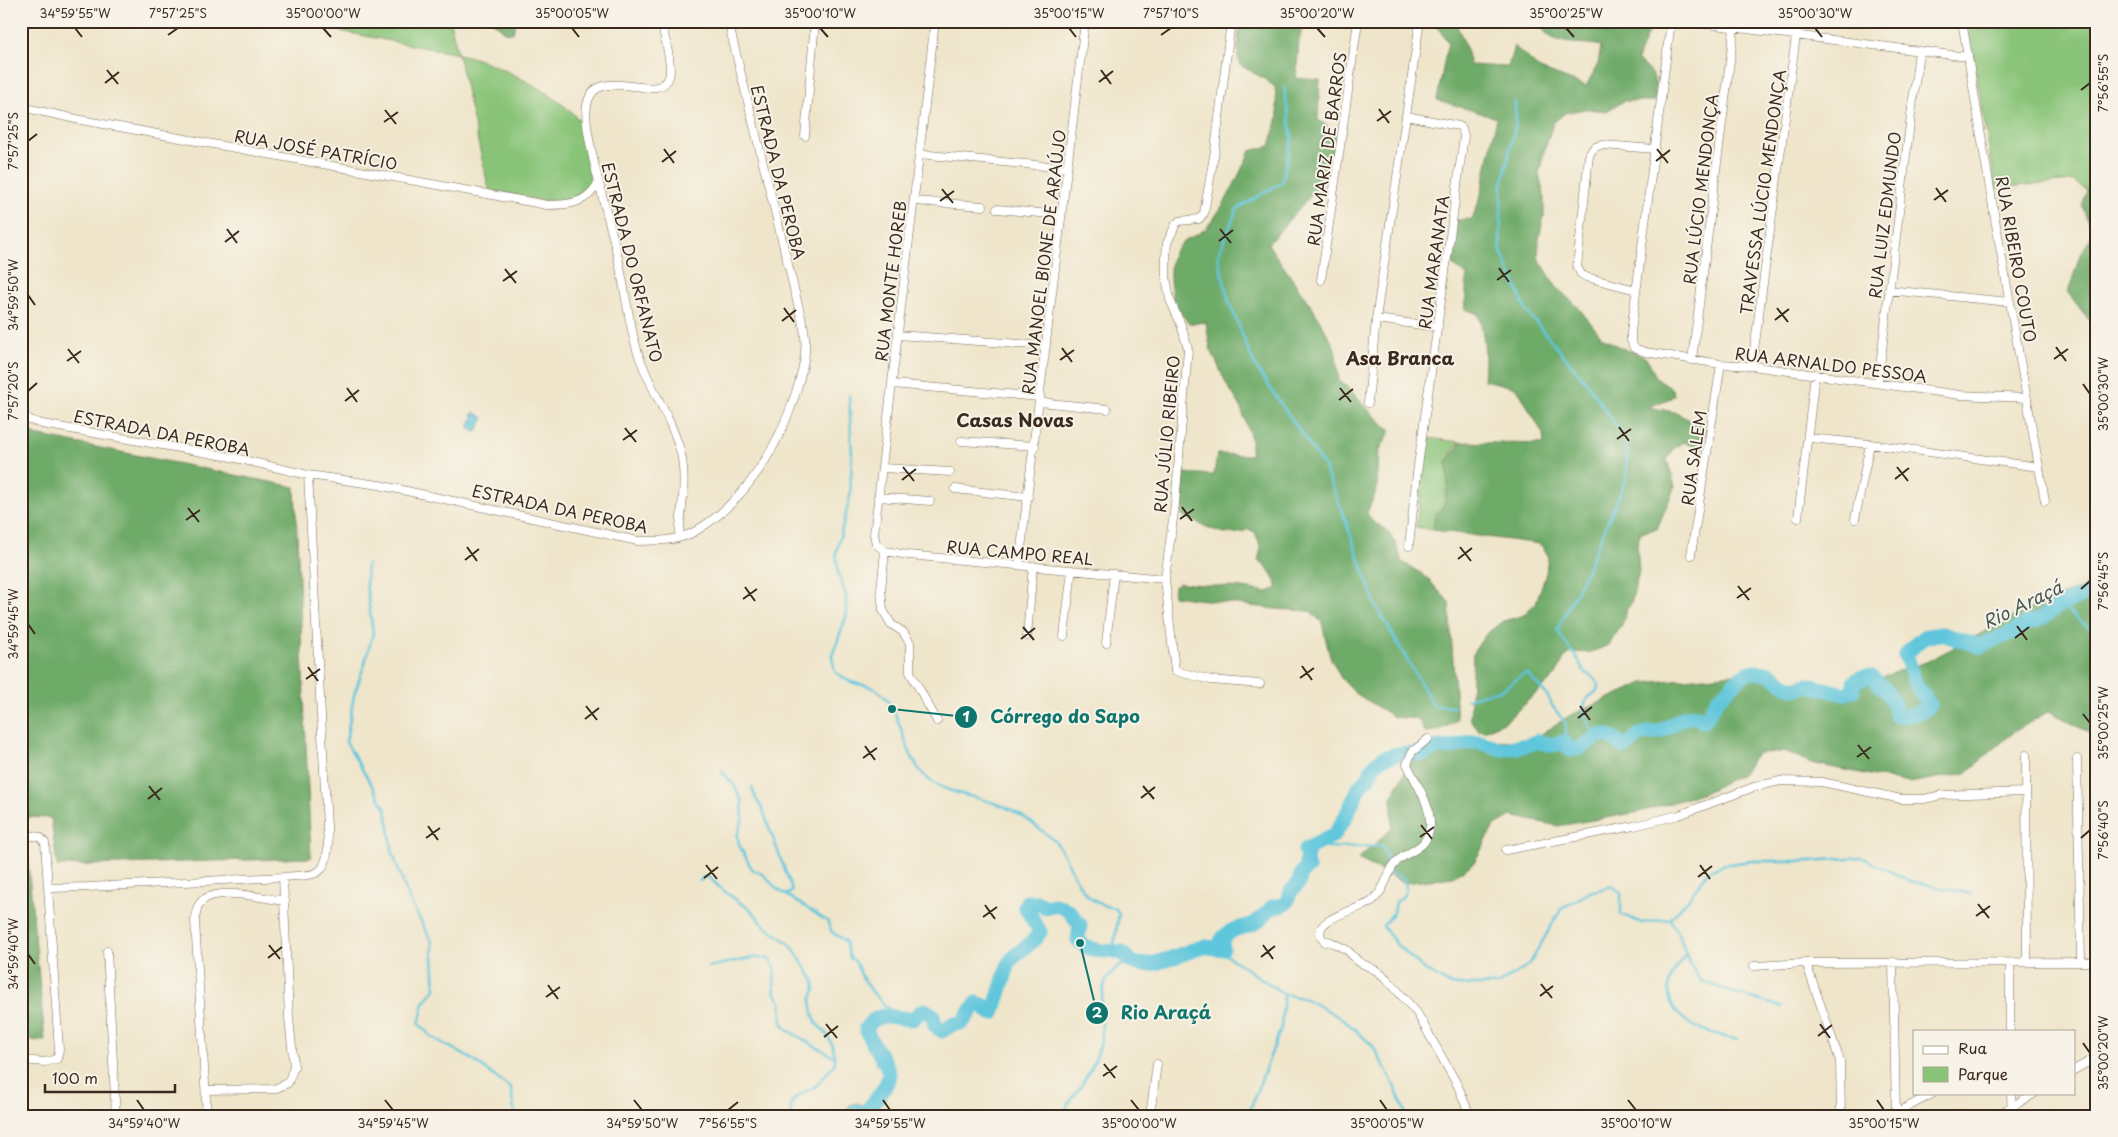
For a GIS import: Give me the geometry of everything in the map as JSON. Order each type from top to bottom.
[{"type":"street","name":"ESTRADA DO ORFANATO","points":[[661,21],[669,64],[668,79],[664,84],[656,87],[604,85],[596,89],[588,99],[587,124],[598,183],[619,259],[637,349],[645,373],[659,400],[680,453],[683,494],[679,537]]},
{"type":"street","name":"ESTRADA DA PEROBA","points":[[21,413],[30,420],[42,424],[231,457],[308,475],[379,485],[638,541],[656,542],[693,533],[725,508],[765,461],[792,407],[806,349],[804,329],[728,21]]},
{"type":"street","points":[[805,136],[815,21]]},
{"type":"street","name":"RUA MONTE HOREB","points":[[876,544],[874,534],[878,497],[935,21]]},
{"type":"street","name":"RUA MANOEL BIONE DE ARAÚJO","points":[[1019,565],[1035,446],[1085,21]]},
{"type":"street","name":"RUA JÚLIO RIBEIRO","points":[[1165,578],[1175,504],[1188,349],[1181,325],[1170,300],[1166,277],[1167,243],[1176,224],[1180,221],[1199,220],[1204,213],[1215,150],[1231,21]]},
{"type":"street","name":"RUA MARIZ DE BARROS","points":[[1321,280],[1358,21]]},
{"type":"street","points":[[1368,403],[1376,319],[1420,21]]},
{"type":"street","points":[[1655,149],[1602,145],[1592,149],[1589,156],[1577,267],[1581,274],[1586,277],[1636,290],[1655,149],[1671,21]]},
{"type":"street","points":[[1683,21],[1734,25],[1796,36],[1968,57]]},
{"type":"street","name":"TRAVESSA LÚCIO MENDONÇA","points":[[1752,366],[1798,21]]},
{"type":"street","name":"RUA RIBEIRO COUTO","points":[[1962,21],[2045,501]]},
{"type":"street","name":"RUA LÚCIO MENDONÇA","points":[[1692,360],[1734,25]]},
{"type":"street","name":"RUA LUIZ EDMUNDO","points":[[1878,382],[1888,290],[1920,51]]},
{"type":"street","name":"RUA JOSÉ PATRÍCIO","points":[[21,107],[81,120],[547,206],[578,202],[595,190],[598,183]]},
{"type":"street","name":"RUA MARANATA","points":[[1406,116],[1454,124],[1464,131],[1417,473],[1409,546]]},
{"type":"street","points":[[919,154],[1067,168]]},
{"type":"street","points":[[914,200],[983,206]]},
{"type":"street","points":[[997,209],[1061,215]]},
{"type":"street","name":"RUA ARNALDO PESSOA","points":[[1636,290],[1630,340],[1634,348],[1645,352],[1721,364],[1752,366],[1878,382],[1960,395],[2027,398]]},
{"type":"street","points":[[1888,290],[2010,302]]},
{"type":"street","points":[[1376,319],[1438,327]]},
{"type":"street","points":[[898,335],[1046,346]]},
{"type":"street","name":"RUA SALEM","points":[[1691,554],[1721,364]]},
{"type":"street","points":[[1798,518],[1809,438],[1815,374]]},
{"type":"street","points":[[892,384],[1040,399],[1107,409]]},
{"type":"street","points":[[1809,438],[1870,444],[2039,468]]},
{"type":"street","points":[[961,441],[1035,446]]},
{"type":"street","points":[[1855,519],[1870,444]]},
{"type":"street","points":[[882,468],[950,472]]},
{"type":"street","points":[[50,888],[283,877],[314,874],[324,869],[328,852],[308,475]]},
{"type":"street","points":[[955,489],[1028,497]]},
{"type":"street","points":[[878,497],[930,501]]},
{"type":"street","name":"RUA CAMPO REAL","points":[[876,544],[885,551],[908,555],[1165,578]]},
{"type":"street","points":[[885,551],[881,590],[883,610],[891,624],[903,632],[910,643],[910,672],[938,722]]},
{"type":"street","points":[[1027,636],[1033,566]]},
{"type":"street","points":[[1064,636],[1072,570]]},
{"type":"street","points":[[1106,643],[1114,574]]},
{"type":"street","points":[[1165,578],[1175,671],[1211,680],[1260,684]]},
{"type":"street","points":[[1428,739],[1412,752],[1407,764],[1428,812],[1430,824],[1427,837],[1415,851],[1401,858],[1392,867],[1375,898],[1370,903],[1330,919],[1320,931],[1320,936],[1325,942],[1329,941],[1347,950],[1359,962],[1387,979],[1417,1012],[1454,1078],[1470,1116]]},
{"type":"street","points":[[2026,755],[2028,962]]},
{"type":"street","points":[[2077,759],[2082,962]]},
{"type":"street","points":[[1506,850],[1634,826],[1679,815],[1754,787],[1780,781],[1822,782],[1901,799],[1924,799],[1942,795],[2026,792]]},
{"type":"street","points":[[21,834],[44,839],[50,888],[59,1055],[50,1062],[21,1060]]},
{"type":"street","points":[[206,1090],[274,1089],[285,1086],[290,1081],[294,1056],[289,1018],[283,877]]},
{"type":"street","points":[[207,1116],[195,921],[199,905],[210,896],[220,893],[285,902]]},
{"type":"street","points":[[107,951],[116,1116]]},
{"type":"street","points":[[1893,962],[1894,1115],[1932,1094]]},
{"type":"street","points":[[1754,966],[1806,963],[2097,962]]},
{"type":"street","points":[[1806,963],[1840,1061],[1841,1116]]},
{"type":"street","points":[[2010,963],[2010,1030]]},
{"type":"street","points":[[2076,1069],[2097,1057]]},
{"type":"street","points":[[1150,1116],[1157,1064]]},
{"type":"street","points":[[2011,1094],[2011,1112]]},
{"type":"street","points":[[1996,1116],[2011,1112],[2035,1094]]},
{"type":"green space","points":[[288,21],[450,21],[458,54]]},
{"type":"green space","points":[[492,21],[516,21],[513,33],[505,32]]},
{"type":"green space","points":[[1239,21],[1304,21],[1299,41],[1296,78],[1320,80],[1318,120],[1336,132],[1331,172],[1268,244],[1315,312],[1335,348],[1339,380],[1391,430],[1379,451],[1377,489],[1367,513],[1374,523],[1385,529],[1391,536],[1402,562],[1424,575],[1449,602],[1457,720],[1438,730],[1424,732],[1418,719],[1394,717],[1355,693],[1341,678],[1330,657],[1322,623],[1310,611],[1275,609],[1173,596],[1174,586],[1179,583],[1243,588],[1267,592],[1278,588],[1271,573],[1258,561],[1261,548],[1255,532],[1248,529],[1241,533],[1224,533],[1182,516],[1184,473],[1214,475],[1217,454],[1251,455],[1251,439],[1240,405],[1227,385],[1210,348],[1206,322],[1189,324],[1174,302],[1170,280],[1171,263],[1176,249],[1204,230],[1214,218],[1231,190],[1250,151],[1270,146],[1278,117],[1275,87],[1240,65],[1238,56]]},
{"type":"green space","points":[[1428,21],[1453,21],[1462,36],[1470,65],[1508,67],[1514,46],[1540,69],[1586,86],[1598,64],[1601,46],[1557,40],[1543,30],[1538,21],[1649,23],[1650,27],[1637,60],[1654,77],[1656,87],[1655,101],[1624,101],[1606,111],[1585,109],[1565,113],[1553,123],[1539,174],[1544,195],[1544,215],[1539,239],[1538,257],[1557,288],[1577,306],[1602,337],[1621,348],[1642,355],[1648,360],[1656,377],[1673,390],[1674,395],[1671,398],[1648,407],[1674,412],[1706,428],[1702,449],[1683,442],[1674,448],[1667,460],[1675,486],[1657,529],[1641,532],[1637,545],[1639,571],[1631,604],[1627,609],[1622,625],[1609,645],[1589,653],[1572,652],[1564,658],[1556,675],[1506,721],[1484,731],[1478,730],[1470,719],[1473,653],[1486,634],[1503,621],[1522,616],[1536,603],[1546,573],[1548,555],[1540,544],[1433,530],[1435,516],[1444,505],[1448,486],[1447,462],[1461,442],[1544,444],[1543,434],[1517,388],[1484,380],[1484,346],[1478,314],[1465,309],[1467,275],[1451,264],[1456,220],[1472,219],[1480,199],[1497,118],[1437,100],[1448,42],[1437,27],[1428,24]]},
{"type":"green space","points":[[2097,21],[2097,185],[2090,186],[2087,191],[2074,181],[1996,188],[1967,22]]},
{"type":"green space","points":[[458,54],[487,63],[524,80],[558,101],[580,122],[588,143],[593,171],[592,184],[584,195],[569,200],[547,201],[489,190]]},
{"type":"green space","points":[[2089,185],[2097,185],[2097,322],[2089,320],[2068,293],[2080,255],[2093,234],[2082,206]]},
{"type":"green space","points":[[21,424],[36,435],[295,487],[311,858],[57,866],[51,818],[21,817]]},
{"type":"green space","points":[[1428,438],[1460,442],[1449,458],[1447,497],[1436,519],[1433,530],[1416,527]]},
{"type":"green space","points":[[2097,582],[2097,737],[2049,711],[2014,732],[1966,773],[1909,783],[1811,763],[1787,752],[1758,753],[1743,773],[1704,793],[1640,812],[1558,826],[1511,816],[1494,826],[1474,863],[1453,877],[1405,883],[1358,859],[1392,828],[1392,796],[1410,763],[1465,740],[1531,741],[1569,716],[1643,683],[1755,672],[1832,694],[1926,662],[2028,609]]},
{"type":"green space","points":[[21,841],[26,841],[45,1041],[21,1040]]},
{"type":"water","points":[[474,412],[484,418],[476,432],[468,427],[474,417],[472,415]]},
{"type":"water","points":[[857,1103],[862,1105],[865,1116],[843,1116],[850,1105]]},
{"type":"waterway","points":[[1284,88],[1292,138],[1282,182],[1237,209],[1218,255],[1228,299],[1255,366],[1323,465],[1376,606],[1434,706],[1454,707]]},
{"type":"waterway","points":[[1515,102],[1516,123],[1502,186],[1500,249],[1527,312],[1586,382],[1626,440],[1627,477],[1586,572],[1557,630],[1584,670],[1598,683],[1597,690],[1587,699],[1584,709],[1589,725],[1600,735]]},
{"type":"waterway","points":[[849,395],[852,456],[850,497],[836,553],[838,573],[846,596],[846,617],[832,656],[835,672],[849,681],[870,686],[882,694],[894,711],[917,766],[931,781],[948,790],[985,800],[1011,810],[1027,819],[1055,841],[1078,884],[1085,892],[1092,899],[1102,905],[1115,908],[1119,913],[1113,951]]},
{"type":"waterway","points":[[367,564],[366,584],[373,633],[354,695],[346,742],[386,809],[393,854],[409,899],[432,942],[435,989],[424,1003],[419,1024],[432,1037],[473,1060],[511,1089],[515,1116]]},
{"type":"waterway","name":"Rio Araçá","points":[[861,1116],[883,1090],[889,1074],[887,1066],[866,1028],[877,1018],[883,1016],[913,1019],[925,1010],[933,1015],[935,1026],[942,1031],[953,1024],[962,1023],[977,1003],[984,1006],[990,1013],[993,1013],[1009,963],[1040,932],[1025,906],[1027,902],[1036,902],[1046,907],[1054,905],[1062,907],[1070,912],[1080,925],[1078,940],[1082,944],[1092,949],[1121,952],[1131,961],[1139,964],[1157,962],[1204,947],[1223,948],[1221,941],[1229,933],[1255,923],[1272,907],[1284,905],[1291,891],[1298,884],[1302,872],[1308,868],[1305,850],[1334,835],[1344,820],[1360,786],[1368,778],[1374,765],[1383,758],[1398,754],[1424,754],[1439,747],[1450,748],[1470,742],[1479,742],[1502,749],[1528,745],[1537,741],[1552,745],[1563,742],[1571,750],[1580,748],[1600,735],[1610,736],[1624,747],[1640,735],[1660,731],[1681,719],[1692,716],[1698,717],[1702,721],[1705,720],[1718,699],[1742,676],[1750,672],[1769,673],[1795,689],[1808,685],[1844,694],[1853,690],[1854,682],[1858,679],[1869,676],[1887,692],[1894,704],[1896,715],[1915,714],[1928,708],[1930,705],[1916,685],[1905,655],[1918,642],[1927,636],[1942,634],[1980,646],[2014,632],[2027,623],[2039,620],[2060,605],[2080,597],[2097,586]]},
{"type":"waterway","points":[[2060,605],[2097,634]]},
{"type":"waterway","points":[[1467,699],[1503,689],[1524,674],[1528,674],[1547,695],[1553,707],[1565,722],[1564,743]]},
{"type":"waterway","points":[[722,772],[734,785],[742,801],[743,818],[737,836],[740,847],[752,869],[764,875],[777,889],[827,921],[832,932],[845,941],[850,958],[855,961],[862,977],[874,994],[895,1016]]},
{"type":"waterway","points":[[752,787],[756,799],[762,808],[790,884],[792,891],[787,895]]},
{"type":"waterway","points":[[1310,848],[1383,846],[1389,872],[1404,879],[1406,887],[1404,895],[1396,902],[1394,912],[1383,926],[1397,945],[1424,969],[1451,985],[1497,985],[1529,965],[1561,909],[1590,892],[1612,886],[1621,893],[1621,914],[1642,923],[1670,919],[1687,901],[1708,872],[1722,865],[1751,861],[1811,861],[1861,857],[1910,881],[1971,894]]},
{"type":"waterway","points":[[700,881],[704,877],[709,877],[721,889],[752,911],[764,925],[791,945],[814,981],[815,989],[811,1000],[813,1014],[817,1024],[826,1033],[832,1044],[835,1057],[834,1065],[816,1086],[796,1097],[791,1104],[791,1116]]},
{"type":"waterway","points":[[1670,919],[1680,937],[1689,962],[1700,980],[1724,990],[1782,1007]]},
{"type":"waterway","points":[[1221,949],[1226,955],[1284,994],[1306,999],[1343,1019],[1373,1046],[1392,1081],[1407,1116]]},
{"type":"waterway","points":[[1686,954],[1670,981],[1670,999],[1673,1007],[1693,1026],[1737,1040]]},
{"type":"waterway","points":[[708,967],[758,957],[769,959],[775,967],[775,993],[781,1002],[782,1022],[787,1030],[834,1057]]},
{"type":"waterway","points":[[1060,1116],[1095,1061],[1101,1039],[1103,988],[1108,978],[1117,968],[1131,961]]},
{"type":"waterway","points":[[1250,1116],[1250,1109],[1281,1028],[1284,994]]},
{"type":"place","name":"Córrego do Sapo","points":[[892,709]]},
{"type":"place","name":"Rio Araçá","points":[[1080,943]]},
{"type":"district","name":"Asa Branca","points":[[1400,357]]},
{"type":"district","name":"Casas Novas","points":[[1015,419]]}]
